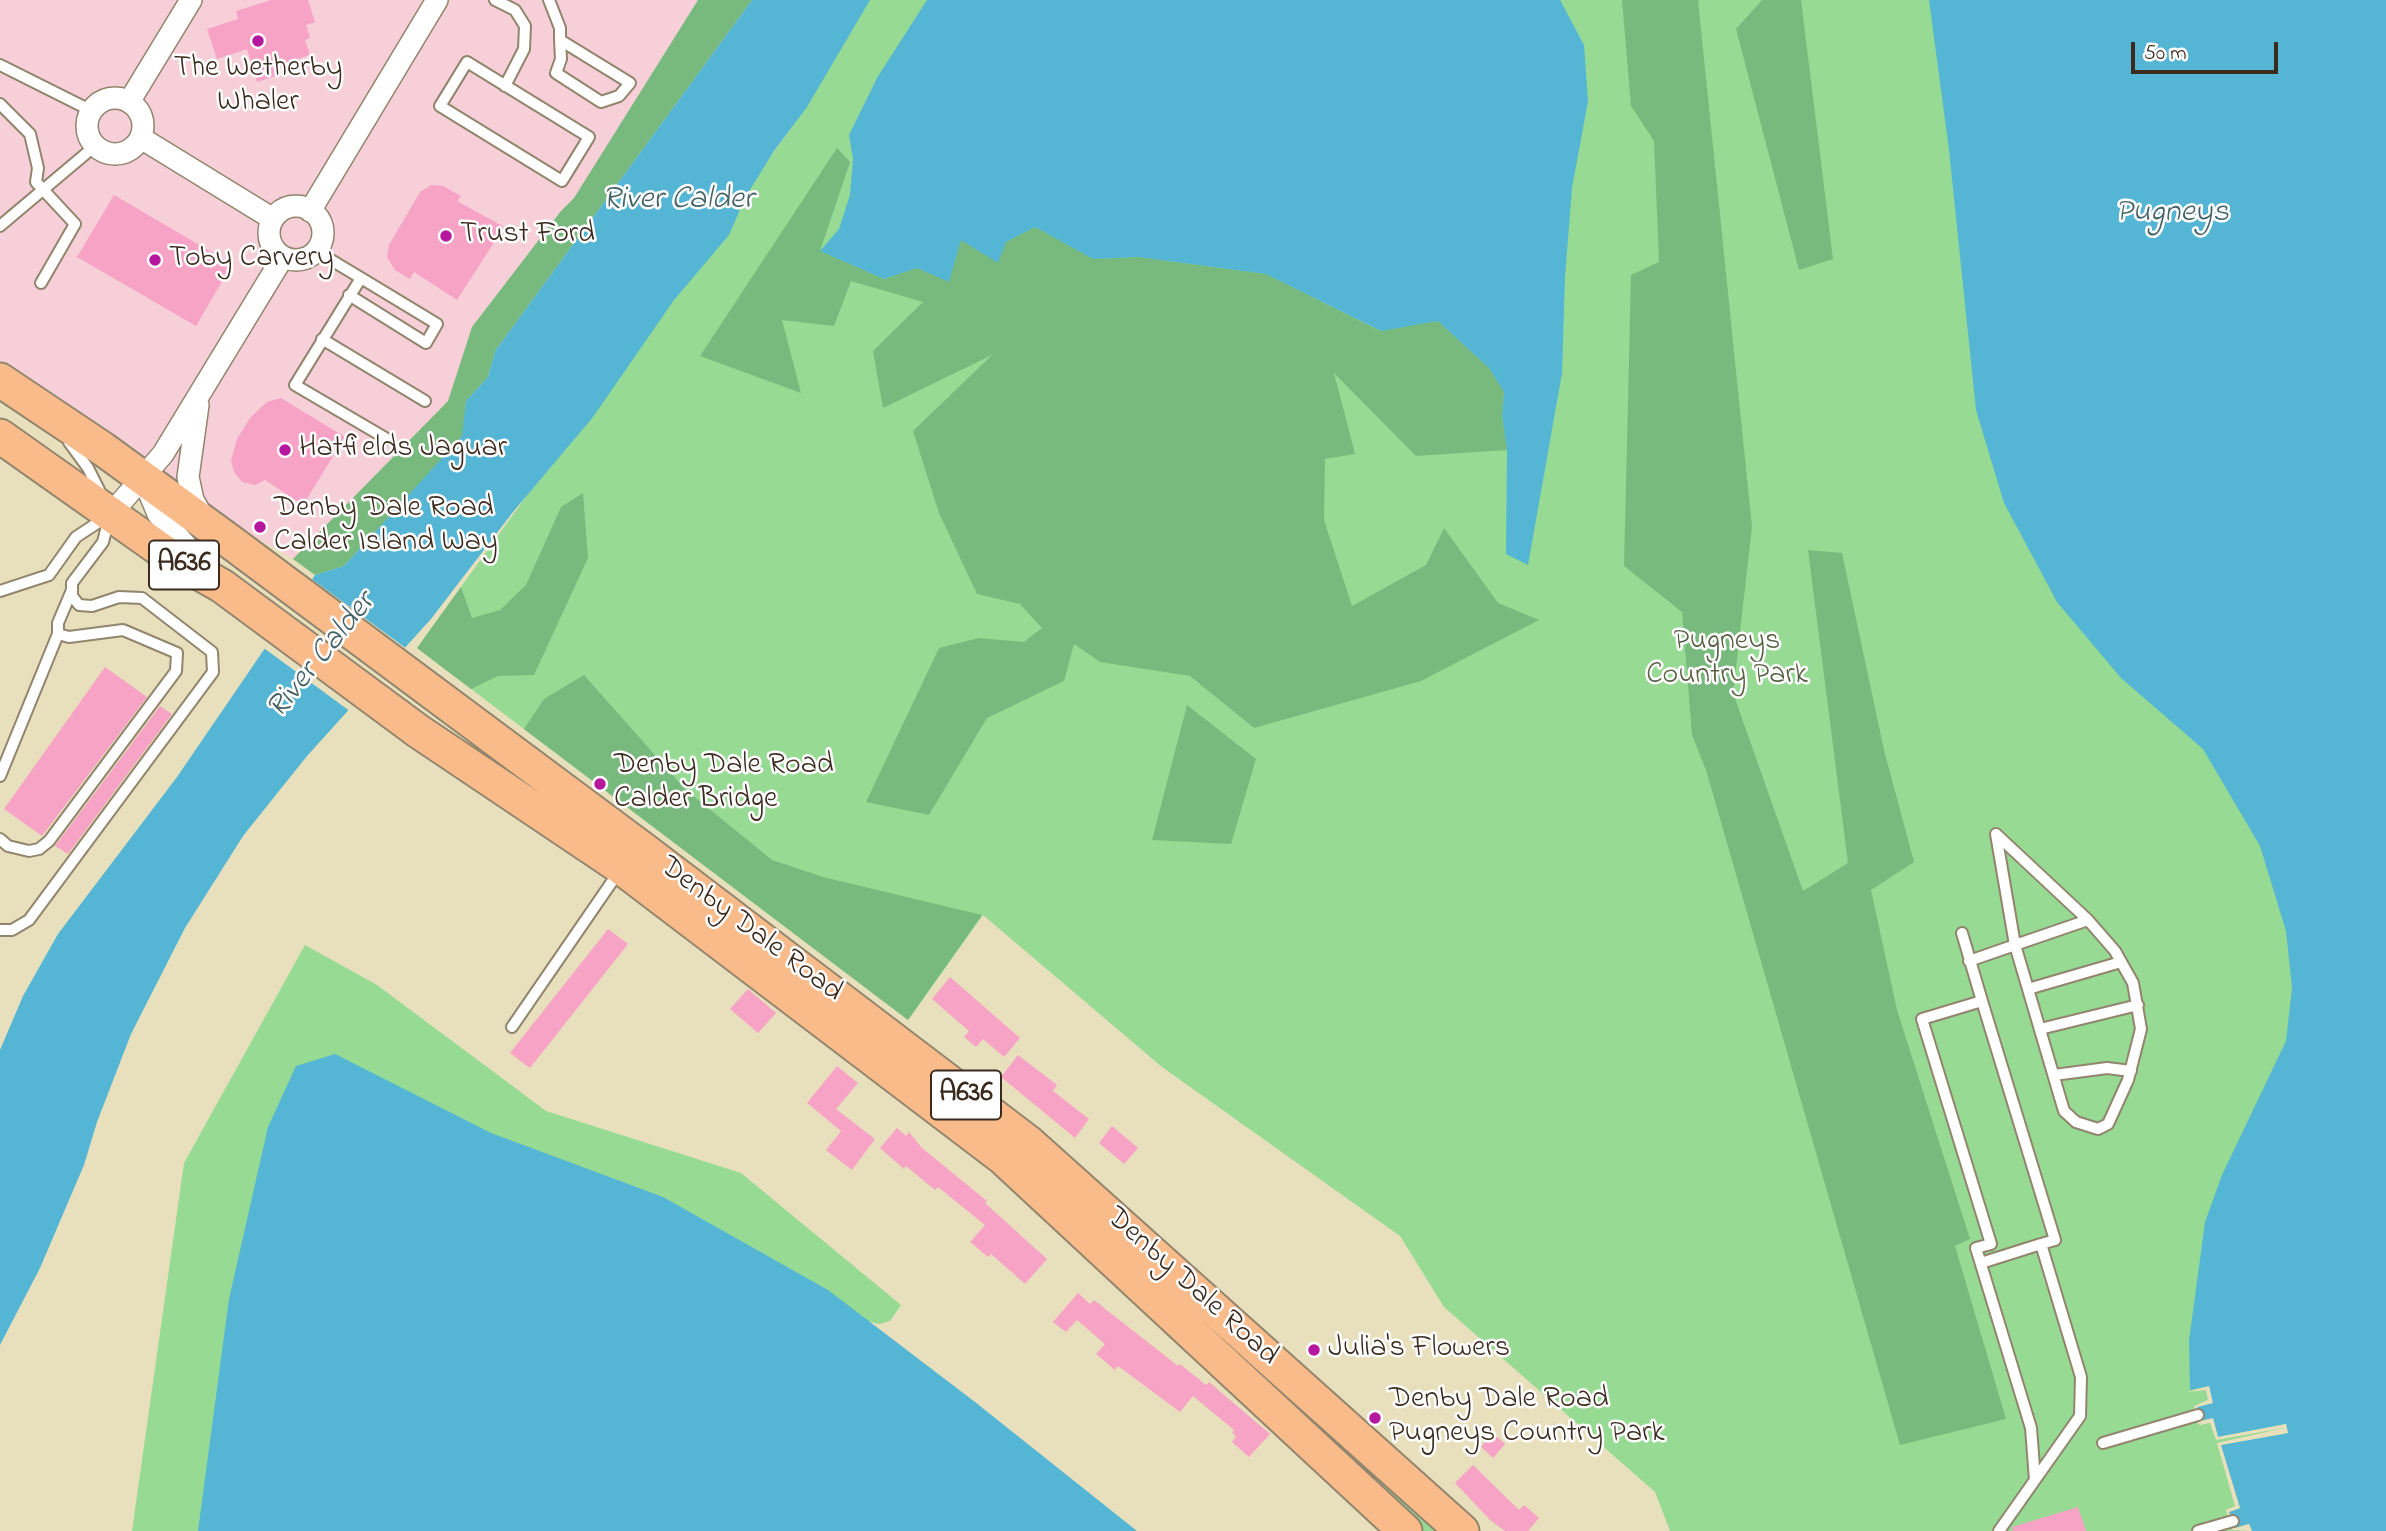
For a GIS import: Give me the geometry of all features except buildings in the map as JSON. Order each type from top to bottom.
[{"type":"main road","name":"Denby Dale Road","points":[[0,380],[211,528],[1029,1143],[1462,1531]]},
{"type":"main road","name":"Denby Dale Road","points":[[0,436],[171,557],[222,586],[373,696],[622,868],[1002,1157],[1405,1531]]},
{"type":"street","points":[[129,102],[191,0]]},
{"type":"street","points":[[310,211],[437,0]]},
{"type":"street","points":[[109,99],[129,102],[140,114],[141,138],[135,146],[120,154],[111,154],[95,146],[87,131],[92,111],[109,99]]},
{"type":"street","points":[[141,138],[273,219]]},
{"type":"street","points":[[302,207],[310,211],[317,217],[323,234],[316,251],[300,260],[282,257],[271,244],[270,227],[273,219],[286,208],[302,207]]},
{"type":"street","points":[[110,515],[163,454],[282,257]]},
{"type":"street","points":[[201,393],[189,453],[188,477],[198,510],[211,528]]},
{"type":"street","points":[[143,478],[158,514],[222,586]]},
{"type":"lane","points":[[495,0],[515,10],[525,26],[524,49],[505,86]]},
{"type":"lane","points":[[549,0],[560,28],[560,40],[561,59],[556,73],[601,102],[619,96],[630,83],[560,40]]},
{"type":"lane","points":[[467,62],[505,86],[589,137],[562,181],[440,106],[467,62]]},
{"type":"lane","points":[[0,65],[92,111]]},
{"type":"lane","points":[[0,104],[30,134],[38,168],[36,182],[41,191],[75,224],[41,282]]},
{"type":"lane","points":[[0,226],[22,211],[41,191],[95,146]]},
{"type":"lane","points":[[316,251],[438,324],[426,343],[349,295]]},
{"type":"lane","points":[[361,278],[295,385],[387,439]]},
{"type":"lane","points":[[322,339],[425,401]]},
{"type":"lane","points":[[0,930],[12,930],[29,920],[214,672],[212,652],[142,598],[119,597],[92,606],[79,605],[72,596],[72,583],[103,542],[110,515],[83,459],[28,399]]},
{"type":"lane","points":[[0,591],[49,575],[76,537],[110,515]]},
{"type":"lane","points":[[0,776],[58,635],[58,623],[72,590]]},
{"type":"lane","points":[[0,839],[8,846],[29,851],[39,849],[49,841],[176,671],[177,653],[124,630],[58,635]]},
{"type":"lane","points":[[1996,834],[2088,920],[2121,962],[2133,983],[2141,1029],[2131,1071],[2108,1124],[2098,1129],[2076,1122],[2064,1111],[2015,945],[1996,834]]},
{"type":"lane","points":[[512,1027],[622,868]]},
{"type":"lane","points":[[1969,961],[2088,920]]},
{"type":"lane","points":[[1962,933],[2055,1240],[1981,1263]]},
{"type":"lane","points":[[2028,989],[2121,962]]},
{"type":"lane","points":[[1982,1001],[1922,1019],[1991,1244],[1976,1248],[2031,1428],[2035,1480]]},
{"type":"lane","points":[[2040,1029],[2138,1005]]},
{"type":"lane","points":[[2054,1075],[2107,1068],[2131,1071]]},
{"type":"lane","points":[[1999,1531],[2080,1416],[2081,1377],[2041,1244]]},
{"type":"lane","points":[[2103,1443],[2198,1415]]},
{"type":"lane","points":[[2198,1531],[2233,1521]]},
{"type":"shaded area","points":[[0,0],[698,0],[574,199],[561,211],[472,327],[448,401],[293,559],[0,387]]},
{"type":"green space","points":[[698,0],[752,0],[495,351],[488,377],[466,401],[463,436],[344,566],[315,575],[293,559],[448,401],[472,327],[561,211],[574,198]]},
{"type":"green space","name":"Pugneys Country Park","points":[[851,0],[2386,0],[2386,1531],[1670,1531],[1655,1492],[1444,1307],[1400,1236],[1162,1067],[983,915],[908,1020],[417,648],[799,117]]},
{"type":"green space","points":[[1622,0],[1698,0],[1752,527],[1733,693],[1803,891],[1848,863],[1808,550],[1842,553],[1884,750],[1914,862],[1871,890],[1897,1010],[1970,1239],[1955,1246],[2006,1419],[1900,1445],[1706,770],[1692,735],[1682,612],[1624,566],[1631,275],[1659,262],[1654,141],[1631,106]]},
{"type":"green space","points":[[1762,0],[1801,0],[1833,259],[1799,270],[1736,29]]},
{"type":"green space","points":[[837,148],[850,162],[820,251],[884,279],[917,268],[961,239],[1006,242],[1035,227],[1093,259],[1138,257],[1266,274],[1380,331],[1438,321],[1489,368],[1504,392],[1502,415],[1507,450],[1416,456],[1334,373],[1355,454],[1325,459],[1324,520],[1352,606],[1426,565],[1444,528],[1498,603],[1539,620],[1421,681],[1254,728],[1190,676],[1100,662],[1074,644],[1064,681],[987,718],[929,815],[866,802],[939,648],[979,638],[1024,642],[1042,628],[1020,604],[977,594],[939,513],[913,431],[992,355],[883,408],[873,351],[923,302],[851,281],[834,326],[782,320],[801,393],[700,356]]},
{"type":"green space","points":[[583,493],[588,558],[534,675],[498,676],[471,689],[417,648],[461,587],[472,618],[500,610],[526,585],[561,507]]},
{"type":"green space","points":[[584,675],[686,790],[772,860],[823,877],[982,915],[908,1020],[524,729],[544,699]]},
{"type":"green space","points":[[1187,705],[1256,759],[1231,844],[1152,840]]},
{"type":"green space","points":[[305,945],[377,985],[546,1111],[741,1173],[901,1305],[890,1321],[879,1324],[862,1320],[201,1531],[132,1531],[184,1163]]},
{"type":"green space","points":[[1264,1371],[1445,1531],[1424,1531],[1275,1388]]},
{"type":"water","name":"River Calder","points":[[752,0],[870,0],[807,107],[774,151],[746,196],[729,235],[674,300],[593,417],[513,512],[431,619],[307,756],[243,836],[185,928],[131,1034],[97,1122],[84,1165],[40,1268],[0,1345],[0,1050],[23,996],[58,934],[177,777],[315,575],[344,566],[462,436],[466,401],[488,377],[495,351]]},
{"type":"water","points":[[927,0],[1560,0],[1584,45],[1588,101],[1572,188],[1565,277],[1562,373],[1528,565],[1506,554],[1507,450],[1502,415],[1504,392],[1489,368],[1438,321],[1381,331],[1266,274],[1138,257],[1093,259],[1035,227],[1006,242],[998,263],[961,240],[949,282],[917,268],[884,279],[820,251],[839,229],[850,195],[853,159],[849,135],[877,78]]},
{"type":"water","name":"Pugneys","points":[[1929,0],[2386,0],[2386,1531],[2252,1531],[2249,1524],[2235,1528],[2229,1512],[2240,1508],[2220,1445],[2288,1433],[2286,1424],[2218,1437],[2213,1419],[2200,1422],[2197,1407],[2212,1403],[2209,1386],[2190,1390],[2189,1341],[2205,1222],[2222,1175],[2286,1041],[2292,988],[2286,931],[2260,846],[2203,749],[2121,678],[2057,602],[2004,503],[1976,410],[1949,150]]},
{"type":"water","points":[[335,1054],[491,1133],[663,1197],[828,1290],[1137,1531],[198,1531],[229,1299],[268,1127],[296,1066]]},
{"type":"pier","points":[[309,577],[407,649],[351,712],[261,646]]},
{"type":"pier","points":[[2209,1386],[2213,1403],[2197,1407],[2200,1421],[2213,1418],[2218,1437],[2286,1424],[2288,1433],[2221,1445],[2240,1508],[2229,1512],[2235,1528],[2249,1524],[2252,1531],[2232,1530],[2226,1510],[2235,1506],[2217,1443],[2284,1428],[2216,1440],[2210,1423],[2200,1425],[2196,1422],[2194,1406],[2208,1400],[2206,1390],[2187,1392]]},
{"type":"place","name":"The Wetherby Whaler","points":[[258,41]]},
{"type":"place","name":"Trust Ford","points":[[446,236]]},
{"type":"place","name":"Toby Carvery","points":[[155,260]]},
{"type":"place","name":"Hatfields Jaguar","points":[[285,450]]},
{"type":"place","name":"Denby Dale Road Calder Island Way","points":[[260,527]]},
{"type":"place","name":"Denby Dale Road Calder Bridge","points":[[600,784]]},
{"type":"place","name":"Julia's Flowers","points":[[1314,1350]]},
{"type":"place","name":"Denby Dale Road Pugneys Country Park","points":[[1375,1418]]}]
